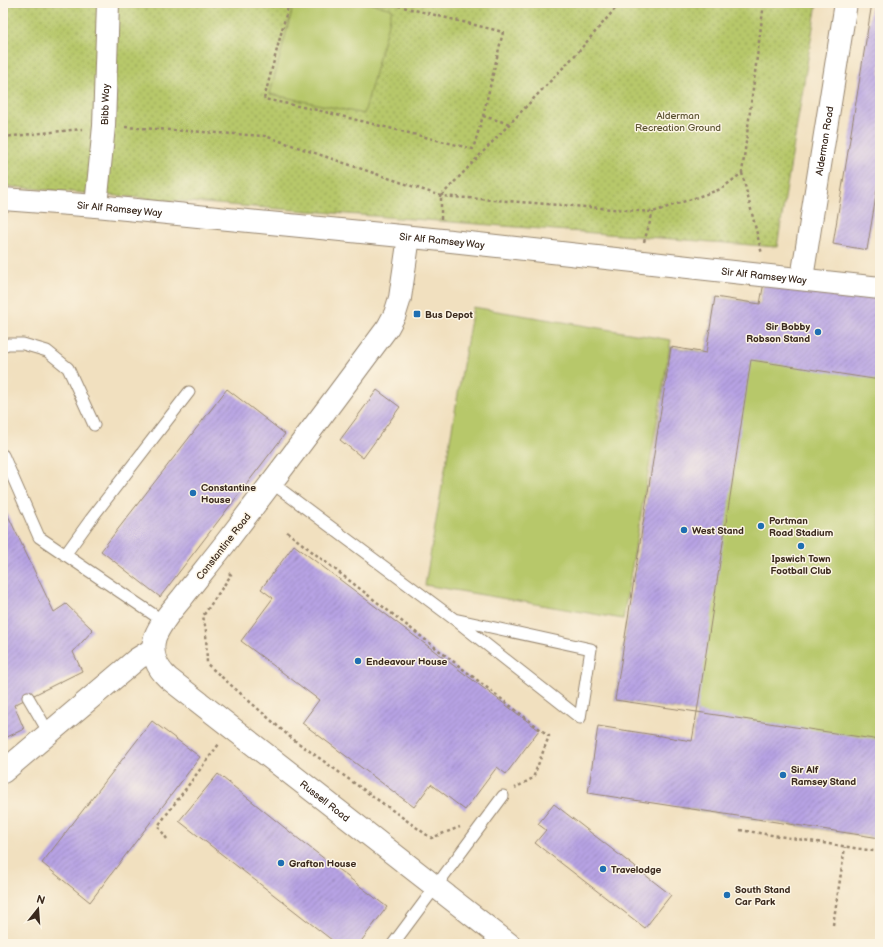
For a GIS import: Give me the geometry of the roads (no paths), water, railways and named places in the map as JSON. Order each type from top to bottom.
[{"type":"street","name":"Bibb Way","points":[[96,206],[104,126],[108,3]]},
{"type":"street","name":"Alderman Road","points":[[802,278],[846,3]]},
{"type":"street","name":"Sir Alf Ramsey Way","points":[[3,199],[96,206],[409,238],[442,240],[767,274],[880,288]]},
{"type":"street","name":"Constantine Road","points":[[153,649],[155,638],[163,621],[272,483],[388,327],[395,314],[400,298],[409,238]]},
{"type":"street","name":"Russell Road","points":[[153,649],[154,658],[160,671],[435,888],[509,944]]},
{"type":"street","points":[[3,772],[137,659],[153,649]]},
{"type":"lane","points":[[3,346],[8,344],[23,344],[47,351],[68,368],[94,425]]},
{"type":"lane","points":[[65,555],[188,392]]},
{"type":"lane","points":[[3,455],[39,537],[163,621]]},
{"type":"lane","points":[[272,483],[454,619],[580,718],[591,649],[454,619]]},
{"type":"lane","points":[[28,697],[50,733]]},
{"type":"lane","points":[[392,944],[503,796]]},
{"type":"place","name":"Bus Depot","points":[[417,314]]},
{"type":"place","name":"Sir Bobby Robson Stand","points":[[818,332]]},
{"type":"place","name":"Constantine House","points":[[193,493]]},
{"type":"place","name":"Portman Road Stadium","points":[[761,526]]},
{"type":"place","name":"West Stand","points":[[684,530]]},
{"type":"place","name":"Ipswich Town Football Club","points":[[801,546]]},
{"type":"place","name":"Endeavour House","points":[[358,661]]},
{"type":"place","name":"Sir Alf Ramsey Stand","points":[[783,775]]},
{"type":"place","name":"Grafton House","points":[[281,863]]},
{"type":"place","name":"Travelodge","points":[[603,869]]},
{"type":"place","name":"South Stand Car Park","points":[[727,895]]},
{"type":"park label","name":"Alderman Recreation Ground","points":[[678,120]]}]
